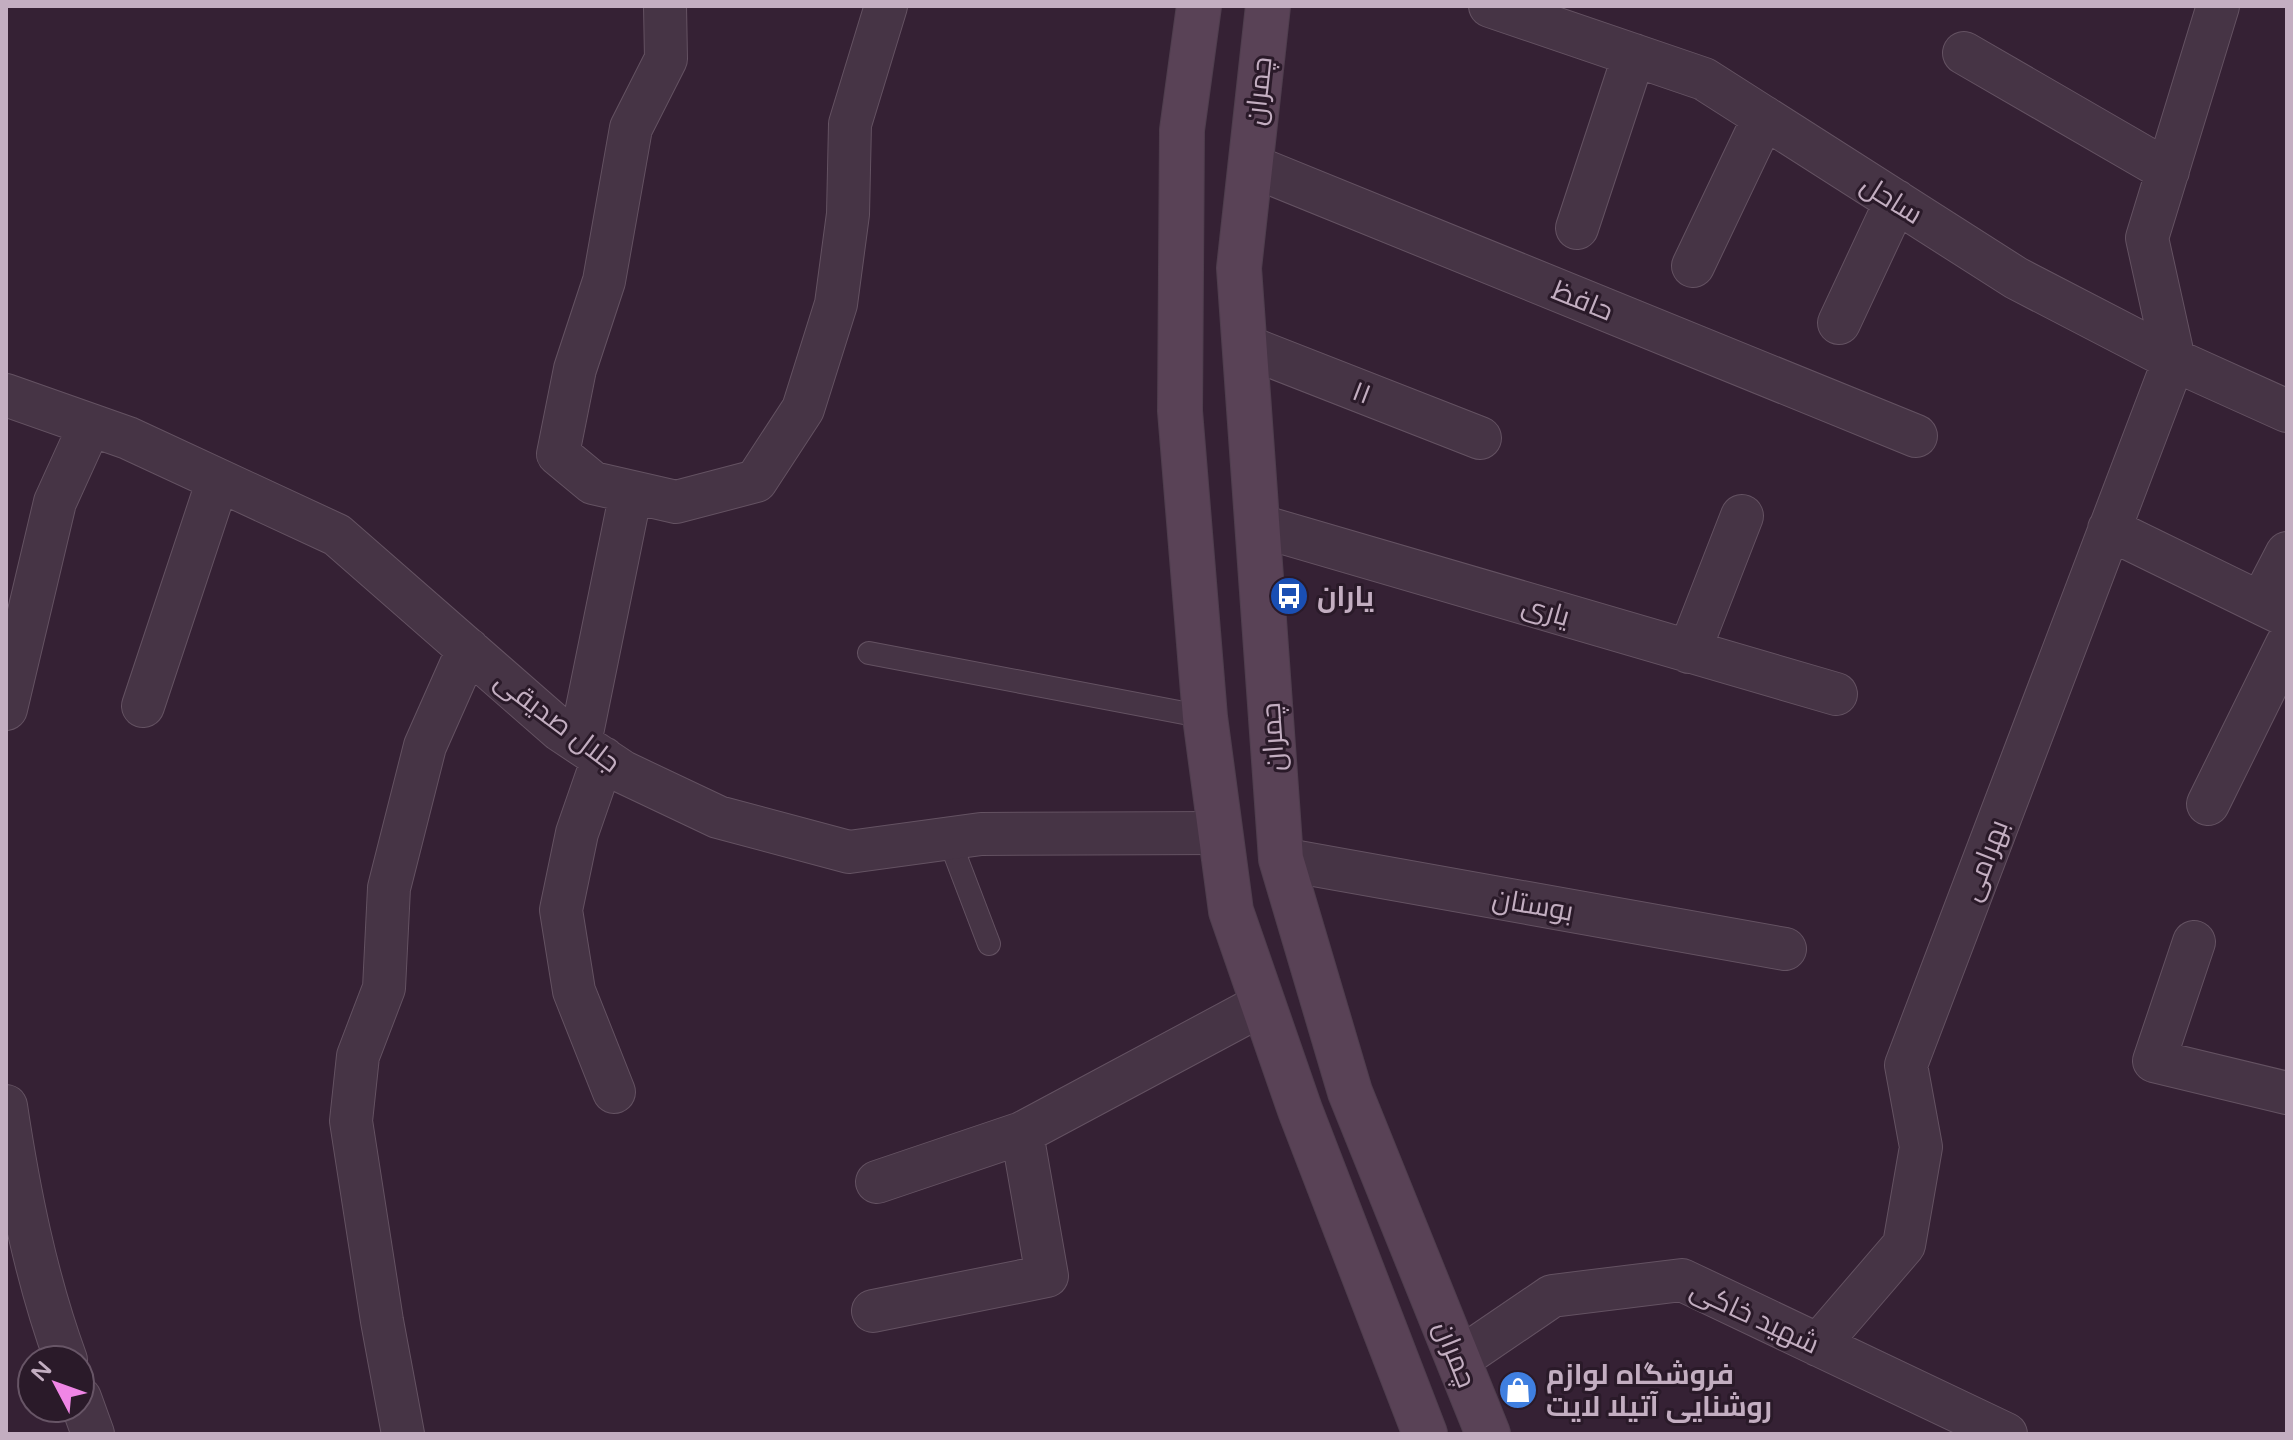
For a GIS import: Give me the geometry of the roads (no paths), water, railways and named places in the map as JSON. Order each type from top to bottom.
[{"type":"main road","name":"چمران","points":[[1199,6],[1182,130],[1180,411],[1205,717],[1231,911],[1300,1110],[1425,1434]]},
{"type":"main road","name":"چمران","points":[[1268,6],[1239,268],[1281,859],[1350,1092],[1488,1434]]},
{"type":"street","points":[[665,6],[666,59],[631,128],[604,281],[575,369],[558,454],[593,483],[676,502],[756,481],[803,409],[836,304],[848,214],[850,124],[886,6]]},
{"type":"street","name":"ساحل","points":[[1490,6],[1704,79],[2016,278],[2174,360],[2287,411]]},
{"type":"street","points":[[2174,360],[2147,238],[2218,6]]},
{"type":"street","points":[[1964,53],[2168,171]]},
{"type":"street","points":[[1577,228],[1634,55]]},
{"type":"street","points":[[1693,266],[1764,117]]},
{"type":"street","name":"حافظ","points":[[1250,165],[1916,436]]},
{"type":"street","points":[[1839,323],[1896,201]]},
{"type":"street","name":"۱۱","points":[[1245,346],[1480,438]]},
{"type":"street","name":"بهرامی","points":[[1818,1345],[1904,1245],[1921,1147],[1906,1065],[2174,360]]},
{"type":"street","name":"جلال صدیقی","points":[[6,395],[128,438],[337,535],[560,730],[623,772],[718,817],[849,852],[981,834],[1221,833]]},
{"type":"street","points":[[6,709],[55,502],[90,425]]},
{"type":"street","points":[[143,706],[218,480]]},
{"type":"street","points":[[614,1092],[574,991],[561,910],[591,750],[631,492]]},
{"type":"street","points":[[1689,652],[1742,516]]},
{"type":"street","name":"یاری","points":[[1257,525],[1836,694]]},
{"type":"street","points":[[2109,529],[2274,609],[2287,553]]},
{"type":"street","points":[[2208,804],[2287,644]]},
{"type":"street","points":[[403,1434],[351,1121],[358,1056],[384,988],[389,888],[425,746],[468,649]]},
{"type":"street","name":"بوستان","points":[[1281,859],[1785,949]]},
{"type":"street","points":[[2194,942],[2154,1061],[2287,1093]]},
{"type":"street","points":[[877,1182],[1022,1133],[1263,1004]]},
{"type":"street","points":[[6,1106],[10,1163],[45,1303],[60,1344]]},
{"type":"street","points":[[873,1311],[1047,1276],[1022,1133]]},
{"type":"street","name":"شهید خاکی","points":[[1458,1360],[1552,1296],[1682,1280],[2006,1434]]},
{"type":"lane","points":[[869,653],[1205,717]]},
{"type":"lane","points":[[949,839],[989,944]]},
{"type":"place","name":"یاران","points":[[1289,596]]},
{"type":"place","name":"فروشگاه لوازم روشنایی آتیلا لایت","points":[[1518,1390]]}]
